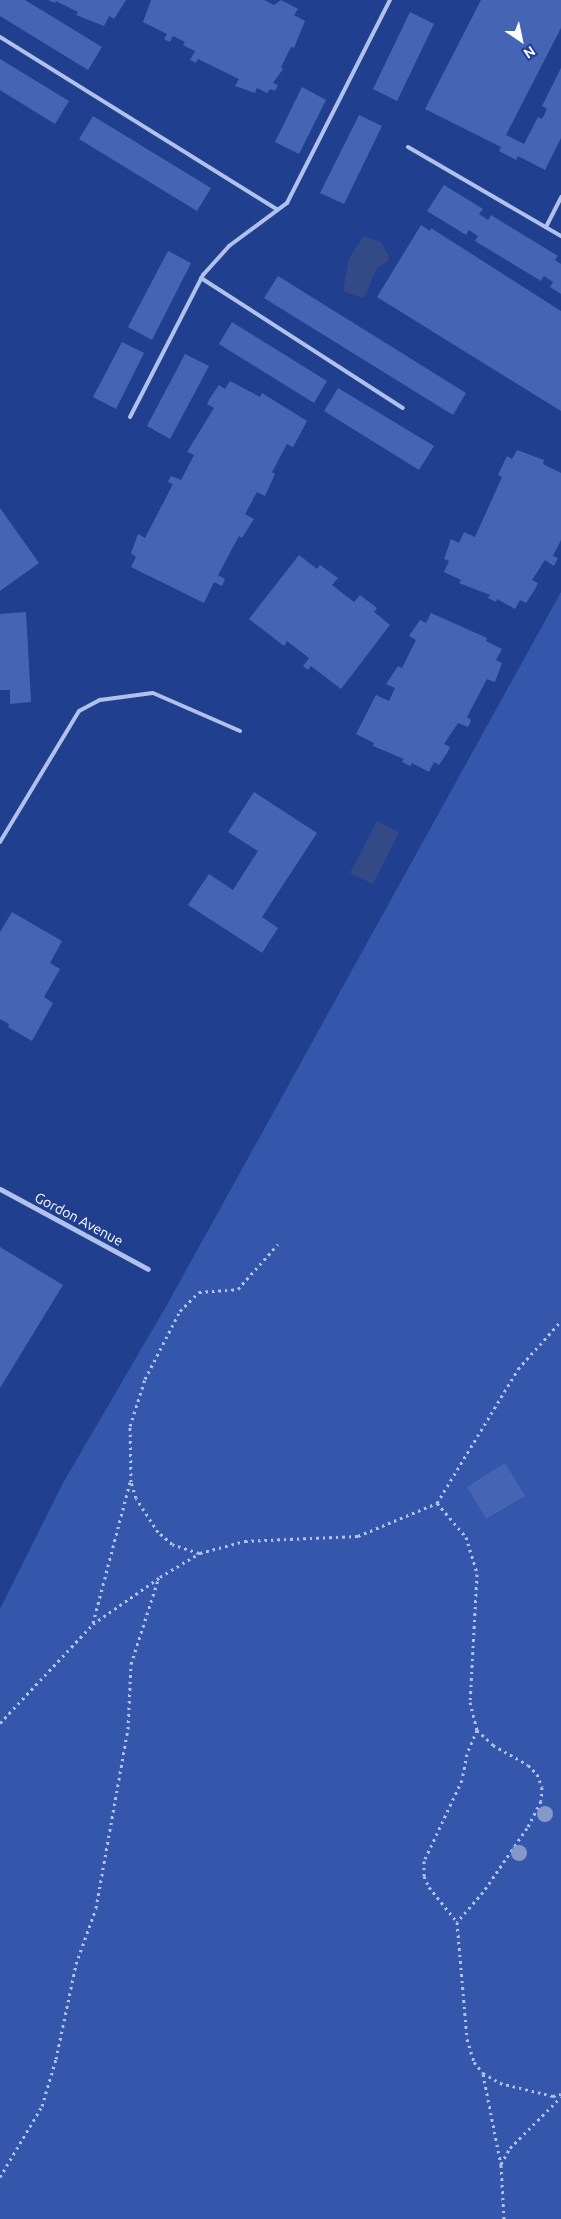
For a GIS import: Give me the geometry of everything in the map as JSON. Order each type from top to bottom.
[{"type":"street","name":"Gordon Avenue","points":[[0,1189],[148,1269]]},
{"type":"lane","points":[[130,418],[201,278],[229,246],[287,203],[390,0]]},
{"type":"lane","points":[[0,37],[278,210]]},
{"type":"lane","points":[[408,147],[561,236]]},
{"type":"lane","points":[[546,227],[561,197]]},
{"type":"lane","points":[[201,278],[403,408]]},
{"type":"lane","points":[[0,842],[79,712],[100,700],[153,693],[240,731]]},
{"type":"path","points":[[93,1624],[131,1482],[130,1426],[145,1379],[180,1311],[199,1292],[238,1289],[278,1244]]},
{"type":"path","points":[[0,1723],[93,1624],[160,1577],[200,1553],[245,1541],[358,1536],[437,1503],[518,1368],[561,1321]]},
{"type":"path","points":[[131,1482],[136,1498],[158,1532],[172,1544],[200,1553]]},
{"type":"path","points":[[437,1503],[466,1537],[477,1574],[470,1702],[477,1730],[493,1745],[528,1765],[537,1774],[542,1787],[541,1801],[526,1828],[483,1892],[457,1922]]},
{"type":"path","points":[[0,2177],[42,2106],[56,2059],[76,1964],[96,1908],[128,1729],[131,1664],[160,1577]]},
{"type":"path","points":[[477,1730],[467,1754],[462,1780],[424,1861],[424,1876],[429,1887],[457,1922],[467,2039],[474,2062],[483,2073],[500,2083],[553,2096],[561,2095]]},
{"type":"path","points":[[483,2073],[501,2165],[504,2219]]},
{"type":"path","points":[[501,2165],[510,2148],[561,2095]]},
{"type":"shaded area","points":[[364,236],[381,242],[389,256],[388,261],[377,268],[364,298],[343,291],[349,258]]},
{"type":"shaded area","points":[[561,592],[561,2219],[0,2219],[0,1609],[63,1483],[168,1303]]},
{"type":"shaded area","points":[[377,821],[399,832],[373,884],[350,873]]},
{"type":"building","points":[[0,0],[25,0],[102,47],[88,70],[0,16]]},
{"type":"building","points":[[48,0],[126,0],[114,19],[109,16],[104,26],[76,15],[78,12],[56,1],[55,3]]},
{"type":"building","points":[[151,0],[264,0],[274,5],[281,0],[298,9],[294,15],[305,21],[294,48],[291,47],[281,67],[283,69],[273,83],[278,85],[275,91],[270,89],[267,93],[257,88],[255,93],[235,86],[239,79],[198,59],[196,63],[190,60],[195,51],[183,45],[185,42],[173,36],[170,42],[164,39],[167,34],[143,22]]},
{"type":"building","points":[[481,0],[561,0],[561,28],[506,135],[524,144],[538,117],[542,119],[547,109],[542,106],[561,68],[561,138],[545,170],[518,156],[516,160],[499,151],[501,147],[425,109]]},
{"type":"building","points":[[410,12],[434,24],[397,101],[373,89]]},
{"type":"building","points":[[0,59],[69,101],[55,124],[0,90]]},
{"type":"building","points":[[302,87],[326,100],[299,154],[275,142]]},
{"type":"building","points":[[359,115],[382,126],[344,204],[320,193]]},
{"type":"building","points":[[93,116],[211,188],[197,211],[79,139]]},
{"type":"building","points":[[444,185],[483,209],[479,214],[488,220],[491,215],[558,256],[555,260],[561,264],[561,294],[550,287],[553,282],[544,276],[541,281],[475,241],[478,236],[469,230],[466,235],[427,211]]},
{"type":"building","points":[[421,225],[430,231],[431,228],[561,311],[561,411],[377,297]]},
{"type":"building","points":[[168,251],[191,263],[152,340],[128,327]]},
{"type":"building","points":[[278,276],[466,393],[453,415],[264,298]]},
{"type":"building","points":[[232,322],[327,381],[314,403],[219,344]]},
{"type":"building","points":[[122,342],[144,353],[116,409],[93,397]]},
{"type":"building","points":[[185,354],[209,366],[170,439],[147,426]]},
{"type":"building","points":[[230,381],[260,397],[262,393],[307,421],[293,447],[287,444],[272,472],[275,474],[265,496],[257,492],[245,514],[254,519],[242,538],[239,536],[218,575],[225,579],[222,586],[214,582],[204,603],[131,567],[136,557],[131,553],[138,534],[145,538],[173,484],[168,482],[171,476],[181,480],[194,455],[187,452],[214,408],[207,404],[210,398],[219,385],[225,389]]},
{"type":"building","points":[[338,388],[434,446],[419,470],[324,411]]},
{"type":"building","points":[[517,450],[544,460],[543,464],[561,473],[561,540],[553,556],[558,558],[554,566],[545,560],[532,580],[538,583],[534,591],[526,603],[520,600],[515,609],[497,599],[496,602],[488,598],[490,595],[459,583],[461,580],[444,572],[449,561],[444,559],[451,539],[459,543],[464,532],[475,537],[502,477],[498,475],[507,456],[512,459]]},
{"type":"building","points":[[0,508],[39,563],[0,591]]},
{"type":"building","points":[[299,555],[317,569],[320,565],[338,578],[332,585],[354,602],[360,595],[377,608],[374,612],[390,625],[341,689],[311,666],[308,670],[303,666],[309,658],[287,641],[284,646],[249,619]]},
{"type":"building","points":[[26,612],[31,702],[10,704],[10,690],[0,690],[0,614]]},
{"type":"building","points":[[431,613],[487,638],[486,641],[502,649],[496,660],[502,663],[495,682],[487,679],[467,717],[471,720],[468,727],[458,723],[444,744],[450,747],[447,753],[439,765],[434,762],[429,772],[412,763],[410,766],[402,762],[404,759],[373,746],[374,743],[356,734],[376,695],[389,701],[395,688],[386,684],[398,666],[402,668],[416,640],[409,636],[420,620],[426,623]]},
{"type":"building","points":[[254,792],[317,833],[262,917],[278,928],[262,953],[188,905],[209,874],[233,890],[258,851],[228,832]]},
{"type":"building","points":[[12,912],[62,941],[50,963],[60,969],[44,997],[53,1003],[32,1041],[8,1027],[9,1024],[0,1019],[0,932]]},
{"type":"building","points":[[0,1247],[63,1285],[0,1388]]},
{"type":"building","points":[[505,1463],[525,1496],[486,1519],[467,1487]]}]
